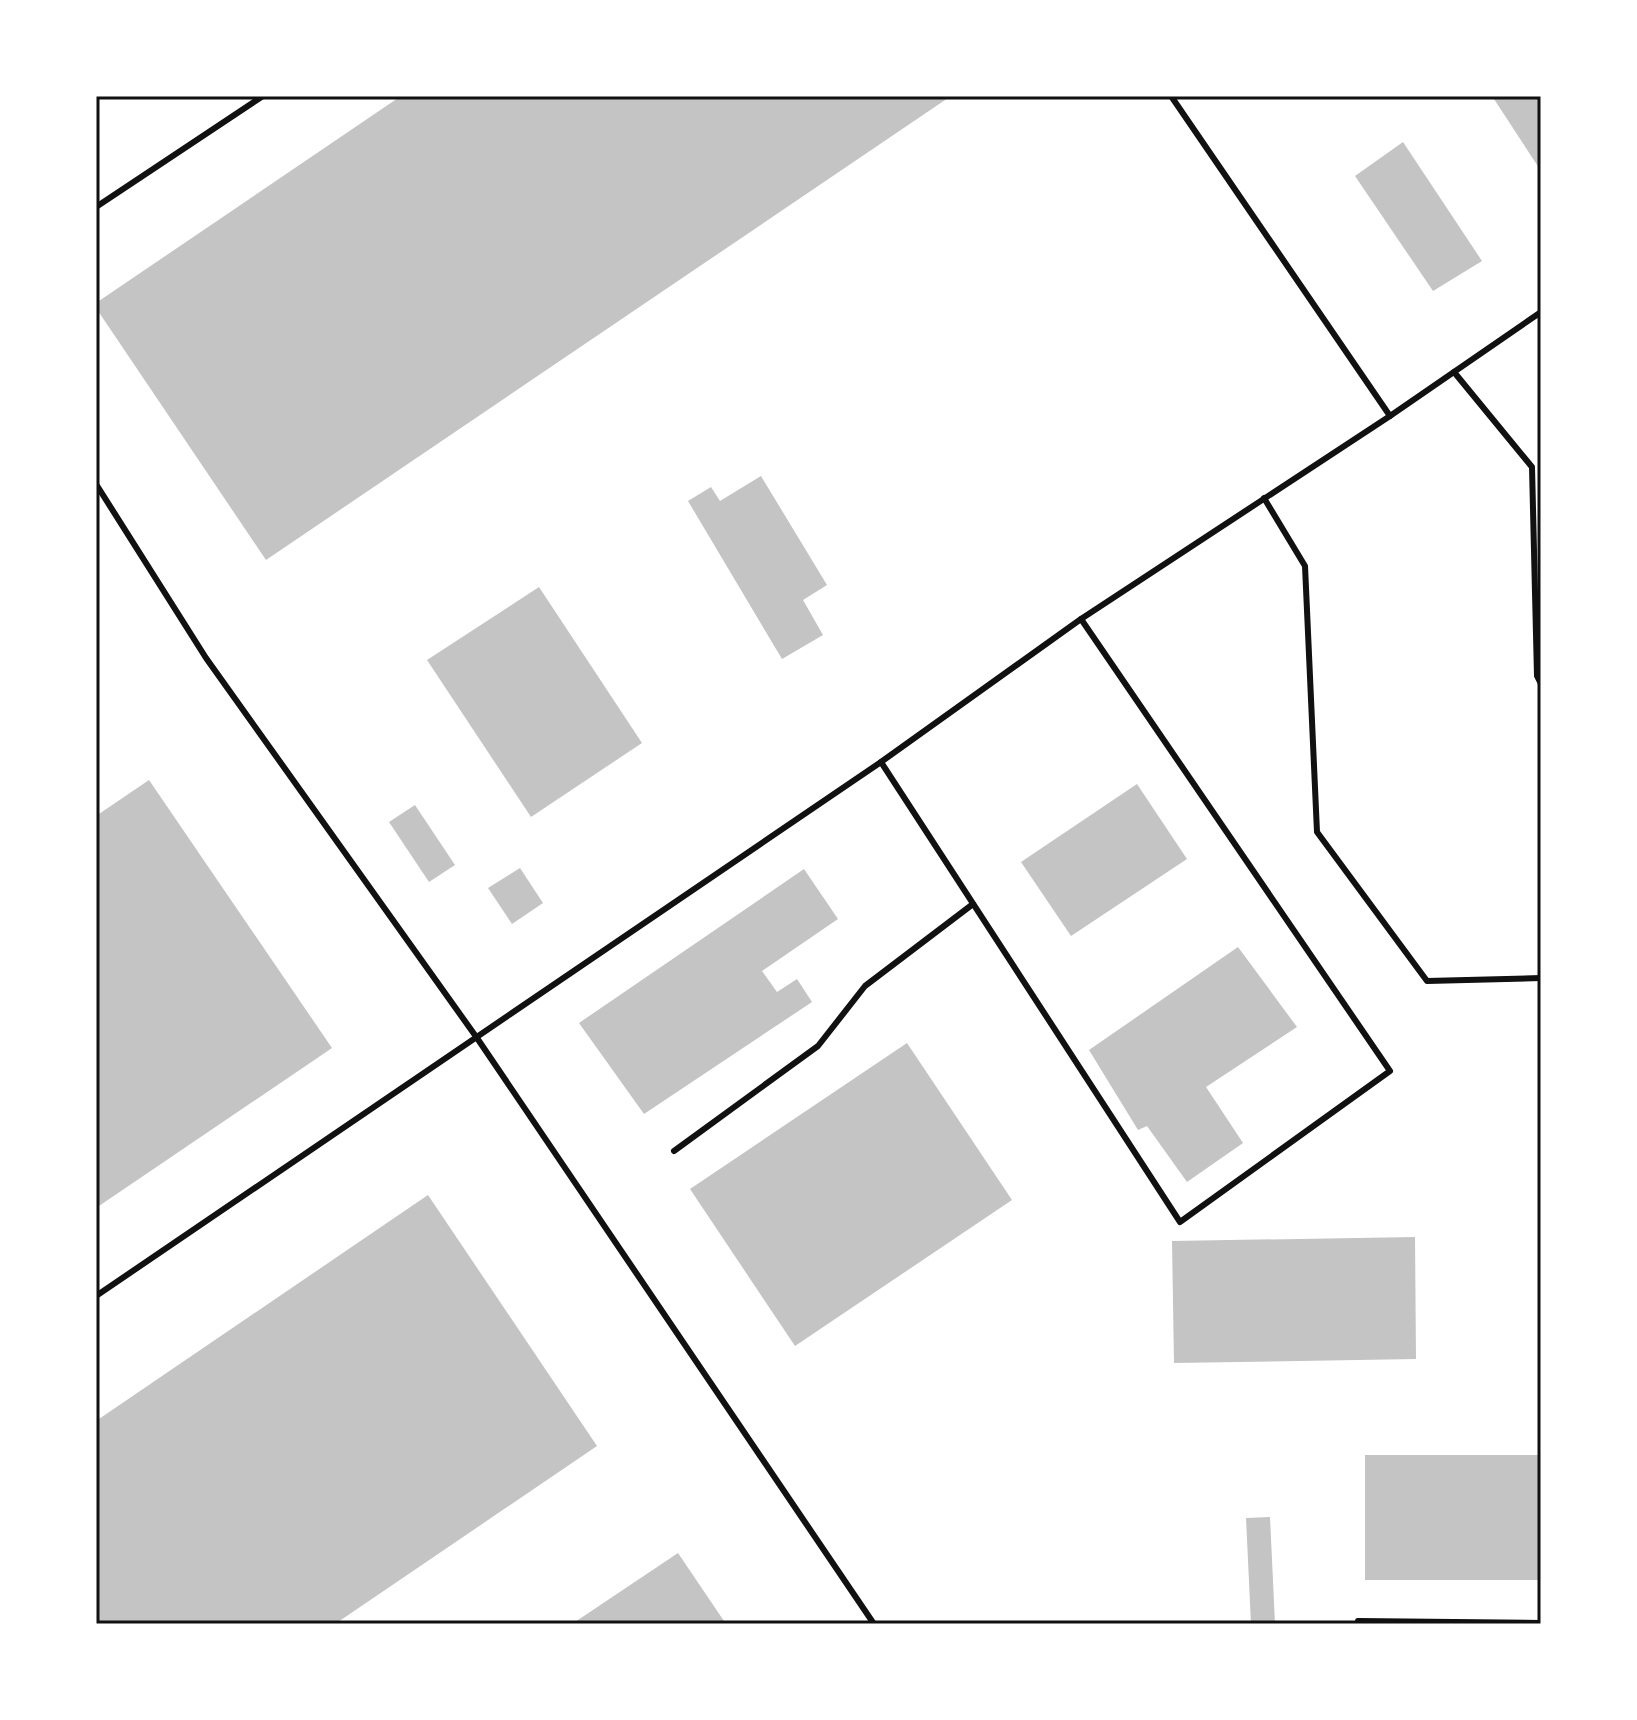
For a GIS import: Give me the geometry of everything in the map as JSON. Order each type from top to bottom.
[{"type":"lane","points":[[96,207],[263,96]]},
{"type":"lane","points":[[1171,96],[1390,416]]},
{"type":"lane","points":[[96,1296],[881,762],[1081,619],[1390,416],[1541,312]]},
{"type":"lane","points":[[1454,372],[1532,467],[1537,676],[1541,684]]},
{"type":"lane","points":[[96,484],[206,658],[477,1038],[874,1624]]},
{"type":"lane","points":[[1264,498],[1305,566],[1317,832],[1427,981],[1541,978]]},
{"type":"lane","points":[[881,762],[1180,1222],[1390,1071],[1081,619]]},
{"type":"lane","points":[[674,1151],[818,1046],[865,986],[973,904]]},
{"type":"lane","points":[[1358,1621],[1541,1623]]},
{"type":"building","points":[[401,96],[951,96],[266,560],[96,308],[96,303]]},
{"type":"building","points":[[1492,96],[1541,96],[1541,171]]},
{"type":"building","points":[[1403,142],[1482,261],[1433,291],[1355,176]]},
{"type":"building","points":[[761,476],[827,585],[803,600],[823,635],[782,659],[688,501],[711,487],[720,501]]},
{"type":"building","points":[[539,587],[642,743],[531,817],[427,660]]},
{"type":"building","points":[[149,780],[332,1048],[96,1208],[96,816]]},
{"type":"building","points":[[1137,784],[1187,859],[1071,936],[1021,862]]},
{"type":"building","points":[[415,805],[455,865],[429,882],[389,822]]},
{"type":"building","points":[[520,868],[543,903],[512,924],[488,888]]},
{"type":"building","points":[[804,869],[838,919],[762,971],[777,992],[797,979],[812,1002],[644,1114],[579,1023]]},
{"type":"building","points":[[1238,947],[1297,1027],[1206,1087],[1243,1143],[1187,1182],[1147,1126],[1138,1130],[1089,1050]]},
{"type":"building","points":[[907,1043],[1012,1200],[795,1346],[690,1189]]},
{"type":"building","points":[[428,1195],[597,1446],[335,1624],[96,1624],[96,1421]]},
{"type":"building","points":[[1415,1237],[1416,1359],[1174,1363],[1172,1241]]},
{"type":"building","points":[[1365,1455],[1541,1455],[1541,1580],[1365,1580]]},
{"type":"building","points":[[1270,1517],[1275,1624],[1251,1624],[1246,1518]]},
{"type":"building","points":[[678,1553],[726,1624],[572,1624]]}]
